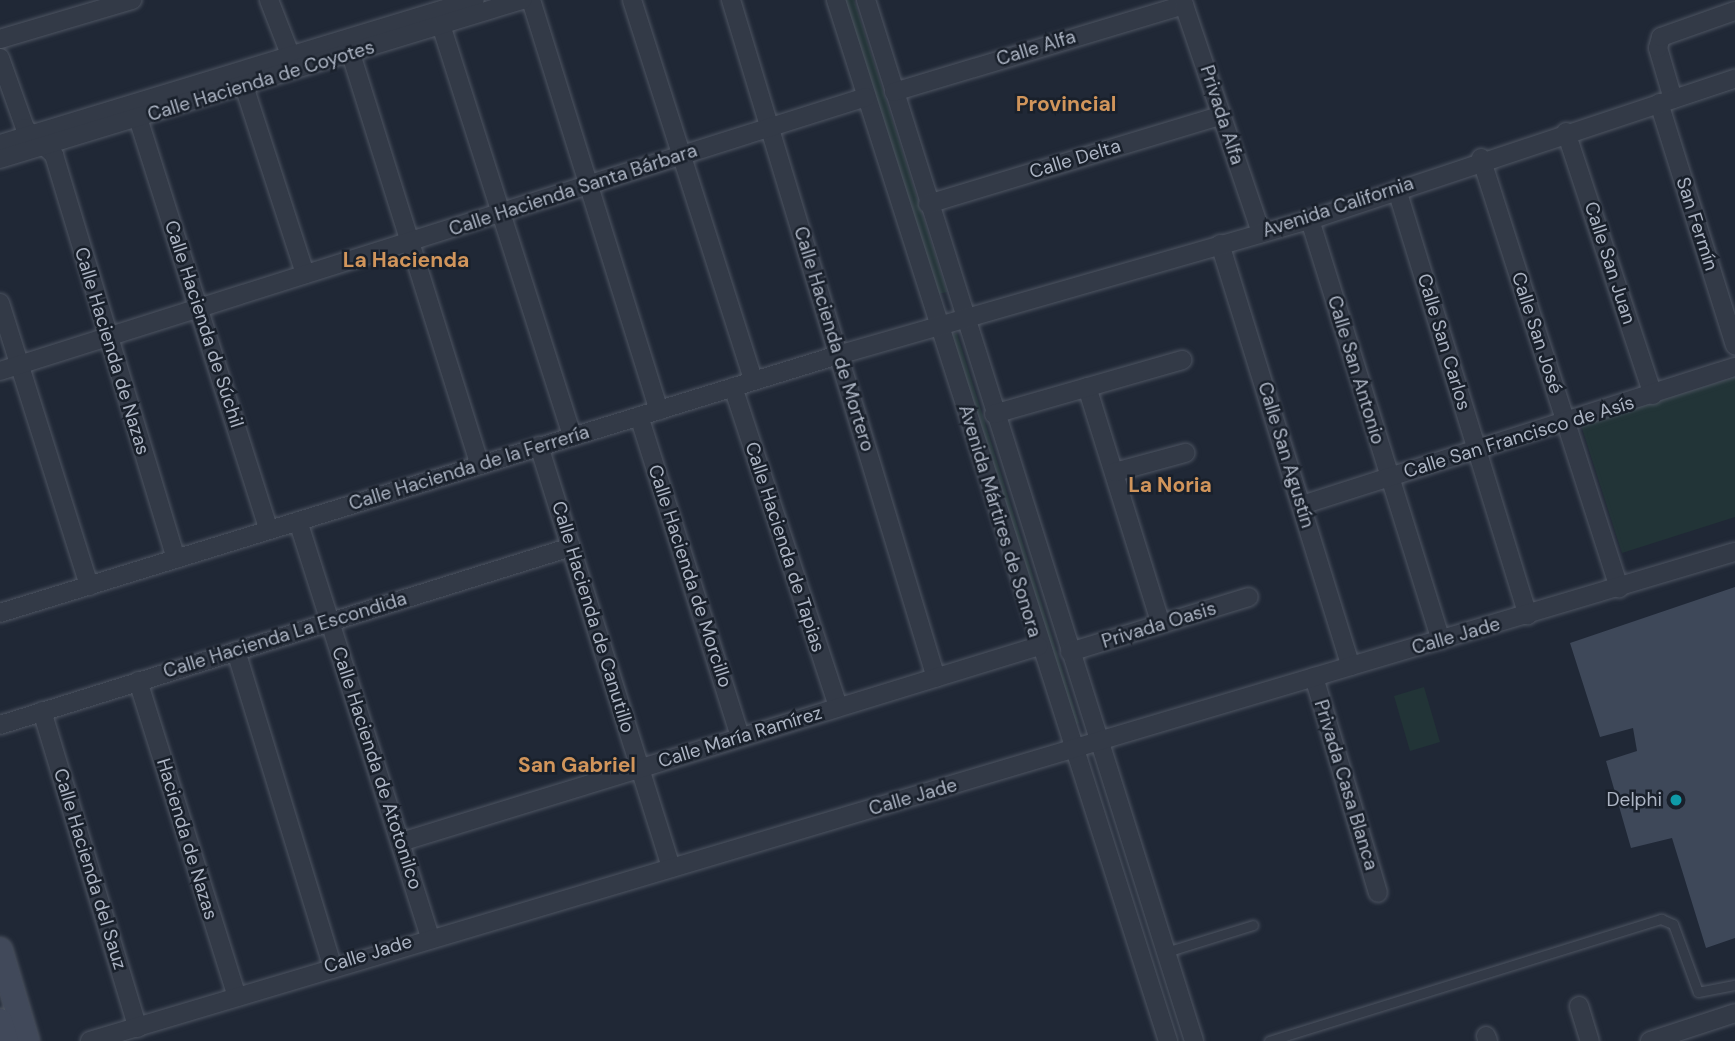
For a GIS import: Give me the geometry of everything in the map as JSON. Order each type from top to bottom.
[{"type":"street","points":[[0,39],[93,5],[132,0]]},
{"type":"street","points":[[269,0],[293,64]]},
{"type":"street","name":"Calle Hacienda de Coyotes","points":[[0,145],[293,64],[475,0]]},
{"type":"street","name":"Calle Hacienda de Coyotes","points":[[0,159],[244,86],[293,64],[351,54],[522,0]]},
{"type":"street","points":[[531,0],[659,410]]},
{"type":"street","points":[[632,0],[753,380]]},
{"type":"street","name":"Calle Hacienda de Mortero","points":[[731,0],[936,678]]},
{"type":"street","name":"Avenida Mártires de Sonora","points":[[836,0],[1072,750],[1168,1041]]},
{"type":"street","name":"Avenida Mártires de Sonora","points":[[866,0],[994,414],[1194,1041]]},
{"type":"street","name":"Calle Alfa","points":[[894,92],[1177,5]]},
{"type":"street","name":"Privada Alfa","points":[[1177,5],[1186,7],[1261,233]]},
{"type":"street","name":"San Fermín","points":[[1735,11],[1661,37],[1658,48],[1666,101],[1735,345]]},
{"type":"street","points":[[441,25],[572,436]]},
{"type":"street","points":[[351,54],[480,465]]},
{"type":"street","points":[[0,58],[30,136],[47,145]]},
{"type":"street","name":"Avenida California","points":[[938,325],[1310,220],[1481,158],[1735,79]]},
{"type":"street","points":[[244,86],[305,274]]},
{"type":"street","name":"Calle Hacienda Santa Bárbara","points":[[0,371],[866,97]]},
{"type":"street","name":"Calle Delta","points":[[928,204],[1222,115]]},
{"type":"street","name":"Calle Hacienda de Súchil","points":[[138,118],[269,530]]},
{"type":"street","name":"Calle San Juan","points":[[1566,132],[1653,395]]},
{"type":"street","name":"Calle Hacienda de Nazas","points":[[47,145],[176,559]]},
{"type":"street","name":"Calle San José","points":[[1481,158],[1619,587]]},
{"type":"street","name":"Calle San Carlos","points":[[1397,190],[1528,615]]},
{"type":"street","name":"Calle San Antonio","points":[[1310,220],[1441,640]]},
{"type":"street","name":"Calle San Agustín","points":[[1220,244],[1351,666]]},
{"type":"street","points":[[0,303],[89,586]]},
{"type":"street","name":"Calle Hacienda de la Ferrería","points":[[0,613],[938,325]]},
{"type":"street","points":[[994,414],[1182,360]]},
{"type":"street","name":"Calle San Francisco de Asís","points":[[1302,505],[1735,367]]},
{"type":"street","name":"Calle Hacienda de Tapias","points":[[733,387],[838,707]]},
{"type":"street","points":[[1087,387],[1161,624]]},
{"type":"street","name":"Calle Hacienda de Morcillo","points":[[639,416],[740,736]]},
{"type":"street","name":"Calle Hacienda de Canutillo","points":[[540,446],[671,868]]},
{"type":"street","points":[[1115,472],[1185,453]]},
{"type":"street","name":"Calle Hacienda de Atotonilco","points":[[298,521],[430,936]]},
{"type":"street","name":"Calle Hacienda La Escondida","points":[[0,725],[571,547]]},
{"type":"street","name":"Calle Jade","points":[[90,1041],[237,997],[332,964],[671,868],[1735,552]]},
{"type":"street","name":"Privada Oasis","points":[[1070,652],[1249,597]]},
{"type":"street","name":"Calle María Ramírez","points":[[401,842],[1039,646]]},
{"type":"street","points":[[236,651],[332,964]]},
{"type":"street","name":"Privada Casa Blanca","points":[[1314,677],[1378,893]]},
{"type":"street","name":"Hacienda de Nazas","points":[[138,681],[237,997]]},
{"type":"street","name":"Calle Hacienda del Sauz","points":[[42,711],[138,1028]]},
{"type":"street","points":[[0,950],[27,1041]]},
{"type":"street","points":[[1579,1006],[1590,1041]]},
{"type":"street","points":[[1650,1041],[1687,1035],[1735,1013]]},
{"type":"street","points":[[0,1021],[6,1041]]},
{"type":"lane","points":[[1269,1041],[1661,919],[1673,924],[1698,992],[1735,985]]},
{"type":"lane","points":[[1166,952],[1253,925]]},
{"type":"shaded area","points":[[841,0],[854,0],[947,292],[934,295]]},
{"type":"shaded area","points":[[957,333],[1079,723],[1068,726],[945,337]]},
{"type":"shaded area","points":[[1735,377],[1735,517],[1622,553],[1581,425]]},
{"type":"shaded area","points":[[1424,687],[1440,742],[1410,751],[1394,696]]},
{"type":"building","name":"Delphi","points":[[1735,587],[1735,938],[1706,948],[1672,838],[1631,848],[1606,761],[1637,751],[1633,728],[1600,737],[1570,643]]},
{"type":"place","name":"Delphi","points":[[1676,800]]},
{"type":"district","name":"Provincial","points":[[1066,104]]},
{"type":"district","name":"La Hacienda","points":[[406,260]]},
{"type":"district","name":"La Noria","points":[[1170,485]]},
{"type":"district","name":"San Gabriel","points":[[577,765]]}]
